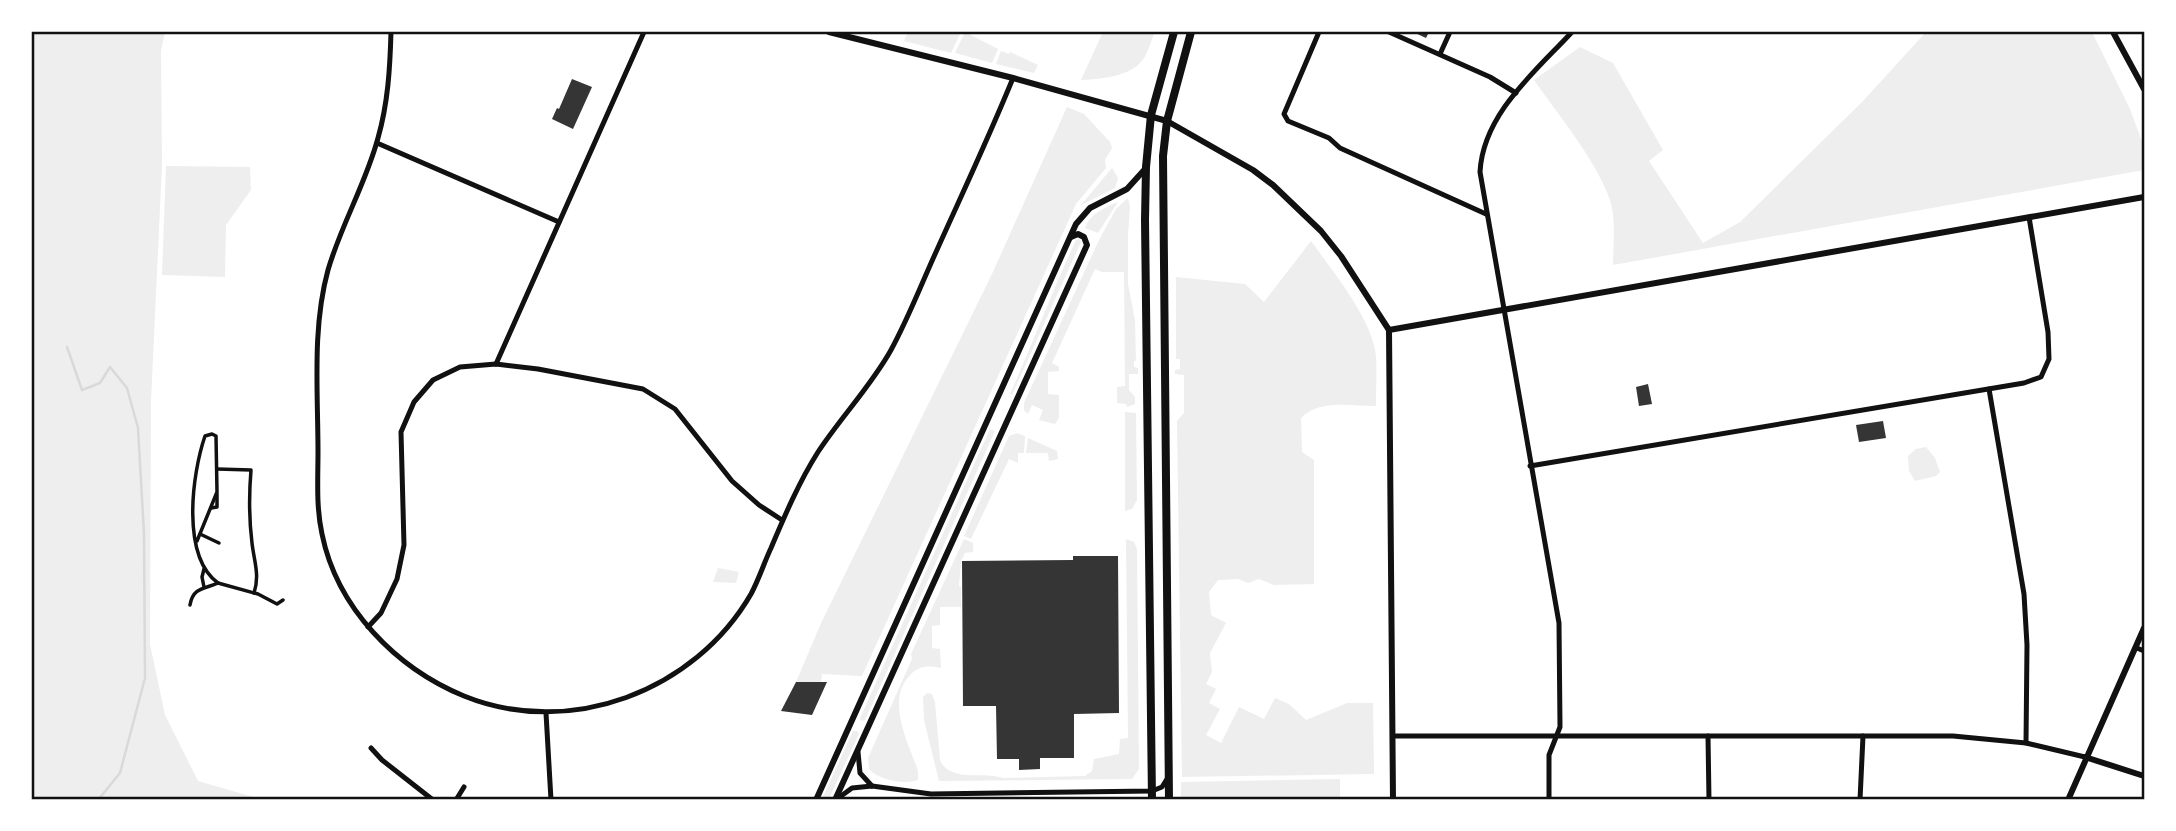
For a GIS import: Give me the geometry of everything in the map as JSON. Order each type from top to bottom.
[{"type":"main road","points":[[1152,795],[1146,167],[1151,115],[1174,32]]},
{"type":"main road","points":[[1169,800],[1163,156],[1167,121],[1191,32]]},
{"type":"street","points":[[391,32],[386,106],[377,143],[328,270],[324,289],[318,351],[318,493],[322,535],[335,575],[368,627],[399,658],[453,691],[486,703],[546,713],[593,707],[627,696],[674,674],[697,659],[718,639],[753,590],[782,520],[818,452],[892,348],[1013,78]]},
{"type":"street","points":[[496,363],[644,32]]},
{"type":"street","points":[[829,32],[1013,78],[1167,121],[1253,170],[1298,208],[1341,256],[1390,330],[1393,800]]},
{"type":"street","points":[[1319,32],[1284,114],[1288,121],[1329,138],[1340,148],[1408,181],[1486,214]]},
{"type":"street","points":[[1389,32],[1507,86],[1516,93]]},
{"type":"street","points":[[1440,54],[1450,32]]},
{"type":"street","points":[[1549,800],[1549,755],[1560,727],[1559,622],[1480,172],[1482,150],[1495,121],[1516,93],[1572,32]]},
{"type":"street","points":[[2113,32],[2144,89]]},
{"type":"street","points":[[377,143],[559,222]]},
{"type":"street","points":[[816,800],[1069,238],[1085,212],[1128,189],[1146,167]]},
{"type":"street","points":[[1390,330],[2144,197]]},
{"type":"street","points":[[1530,466],[2024,383],[2041,377],[2049,359],[2048,332],[2029,217]]},
{"type":"street","points":[[836,800],[1087,245],[1084,237],[1078,234],[1069,238]]},
{"type":"street","points":[[368,627],[381,613],[397,579],[404,545],[401,432],[414,402],[433,380],[460,367],[496,363],[578,375],[643,389],[675,409],[732,481],[759,505],[782,520]]},
{"type":"street","points":[[1989,388],[2024,594],[2027,645],[2026,743]]},
{"type":"street","points":[[197,541],[217,492],[216,436],[208,434],[197,462],[193,482],[193,514],[199,555],[204,569],[218,583],[254,593],[277,604],[281,604],[283,600]]},
{"type":"street","points":[[217,469],[251,470],[251,531],[257,573],[254,593]]},
{"type":"street","points":[[200,534],[219,543]]},
{"type":"street","points":[[204,569],[204,587]]},
{"type":"street","points":[[190,605],[193,593],[218,583]]},
{"type":"street","points":[[2068,800],[2144,628]]},
{"type":"street","points":[[2137,648],[2144,651]]},
{"type":"street","points":[[546,713],[551,800]]},
{"type":"street","points":[[1392,736],[1953,736],[2026,743],[2085,757],[2144,776]]},
{"type":"street","points":[[1708,736],[1709,800]]},
{"type":"street","points":[[1860,800],[1863,736]]},
{"type":"street","points":[[371,748],[382,760],[433,800]]},
{"type":"street","points":[[858,752],[860,773],[872,786]]},
{"type":"street","points":[[836,800],[852,788],[872,786],[931,794],[1152,795],[1162,787],[1168,776]]},
{"type":"street","points":[[456,800],[464,787]]},
{"type":"shaded area","points":[[32,32],[165,32],[161,51],[162,165],[151,401],[150,644],[165,715],[198,781],[260,799],[32,799]]},
{"type":"shaded area","points":[[908,32],[961,32],[951,53],[904,41]]},
{"type":"shaded area","points":[[965,32],[998,49],[992,63],[955,53]]},
{"type":"shaded area","points":[[1103,32],[1155,32],[1144,58],[1132,69],[1115,76],[1081,80]]},
{"type":"shaded area","points":[[1926,32],[2092,32],[2130,109],[2144,147],[2144,170],[1613,265],[1614,220],[1608,195],[1584,151],[1534,80],[1580,47],[1613,63],[1663,150],[1649,161],[1703,243],[1740,222],[1863,101]]},
{"type":"shaded area","points":[[1001,51],[1010,52],[1038,65],[1034,73],[996,64]]},
{"type":"shaded area","points":[[1067,107],[1084,114],[1110,142],[1112,148],[1105,160],[1106,168],[1076,204],[862,676],[822,674],[821,682],[796,682],[822,621],[992,274]]},
{"type":"shaded area","points":[[166,166],[250,167],[251,190],[226,225],[225,277],[162,275]]},
{"type":"shaded area","points":[[1112,168],[1118,178],[1115,188],[1081,205]]},
{"type":"shaded area","points":[[1128,198],[1128,284],[1135,320],[1134,367],[1138,368],[1138,374],[1129,374],[1129,390],[1135,397],[1135,404],[1127,407],[1126,404],[1117,403],[1117,387],[1125,386],[1124,272],[1102,272],[1095,269],[1052,363],[1059,367],[1059,371],[1048,372],[1048,394],[1059,395],[1059,418],[1055,424],[1039,420],[1043,410],[1032,405],[1028,414],[1024,410],[1024,403],[1100,238],[1116,209]]},
{"type":"shaded area","points":[[1118,202],[1098,233],[1085,228],[1094,215]]},
{"type":"shaded area","points":[[1076,240],[1081,242],[1012,395],[1010,394],[1059,278]]},
{"type":"shaded area","points":[[1311,241],[1350,296],[1373,341],[1376,356],[1376,406],[1326,406],[1308,412],[1301,418],[1302,452],[1314,460],[1314,584],[1274,585],[1259,579],[1248,583],[1238,579],[1218,580],[1209,592],[1211,615],[1226,623],[1210,653],[1212,672],[1206,684],[1216,689],[1209,703],[1220,709],[1206,735],[1221,743],[1239,707],[1264,719],[1275,698],[1289,704],[1306,720],[1347,703],[1373,703],[1374,774],[1182,777],[1177,421],[1184,413],[1184,375],[1175,374],[1175,370],[1180,369],[1180,359],[1176,359],[1176,277],[1245,284],[1264,302]]},
{"type":"shaded area","points":[[1125,412],[1136,413],[1137,500],[1132,509],[1125,511]]},
{"type":"shaded area","points":[[990,429],[995,431],[865,720],[861,721],[860,718]]},
{"type":"shaded area","points":[[1017,433],[1025,436],[1024,453],[1018,453],[1018,463],[1009,459],[971,539],[964,536],[1009,436]]},
{"type":"shaded area","points":[[1028,438],[1057,451],[1058,459],[1049,461],[1048,453],[1026,453]]},
{"type":"shaded area","points":[[1926,447],[1935,458],[1940,472],[1936,476],[1915,481],[1909,471],[1908,456],[1916,449]]},
{"type":"shaded area","points":[[964,539],[973,543],[973,552],[965,553],[961,561],[961,607],[940,607],[940,625],[932,626],[932,648],[940,649],[941,668],[924,667],[913,672],[903,685],[899,697],[901,723],[918,771],[918,780],[906,782],[885,779],[869,769],[868,758],[912,659],[911,654]]},
{"type":"shaded area","points":[[1126,539],[1134,542],[1137,549],[1139,769],[1132,779],[939,781],[924,720],[923,697],[927,693],[932,694],[935,702],[940,760],[951,772],[1003,778],[1085,776],[1092,771],[1094,759],[1119,754],[1120,739],[1128,738]]},
{"type":"shaded area","points":[[718,568],[739,572],[736,583],[713,582]]},
{"type":"shaded area","points":[[853,731],[859,734],[829,799],[822,799]]},
{"type":"shaded area","points":[[1340,779],[1340,799],[1181,799],[1181,782]]},
{"type":"building","points":[[1413,32],[1429,32],[1426,38]]},
{"type":"building","points":[[572,79],[592,87],[573,129],[552,119]]},
{"type":"building","points":[[1648,384],[1652,404],[1639,406],[1636,387]]},
{"type":"building","points":[[1883,421],[1886,438],[1859,442],[1856,425]]},
{"type":"building","points":[[1073,556],[1118,556],[1119,713],[1074,714],[1074,758],[1040,758],[1040,769],[1019,770],[1019,759],[997,759],[996,706],[963,706],[962,561],[1073,560]]},
{"type":"building","points":[[796,682],[827,682],[812,715],[781,711]]},
{"type":"waterway","points":[[67,347],[82,390],[100,383],[110,367],[127,388],[138,428],[144,534],[145,678],[120,773],[98,800]]}]
